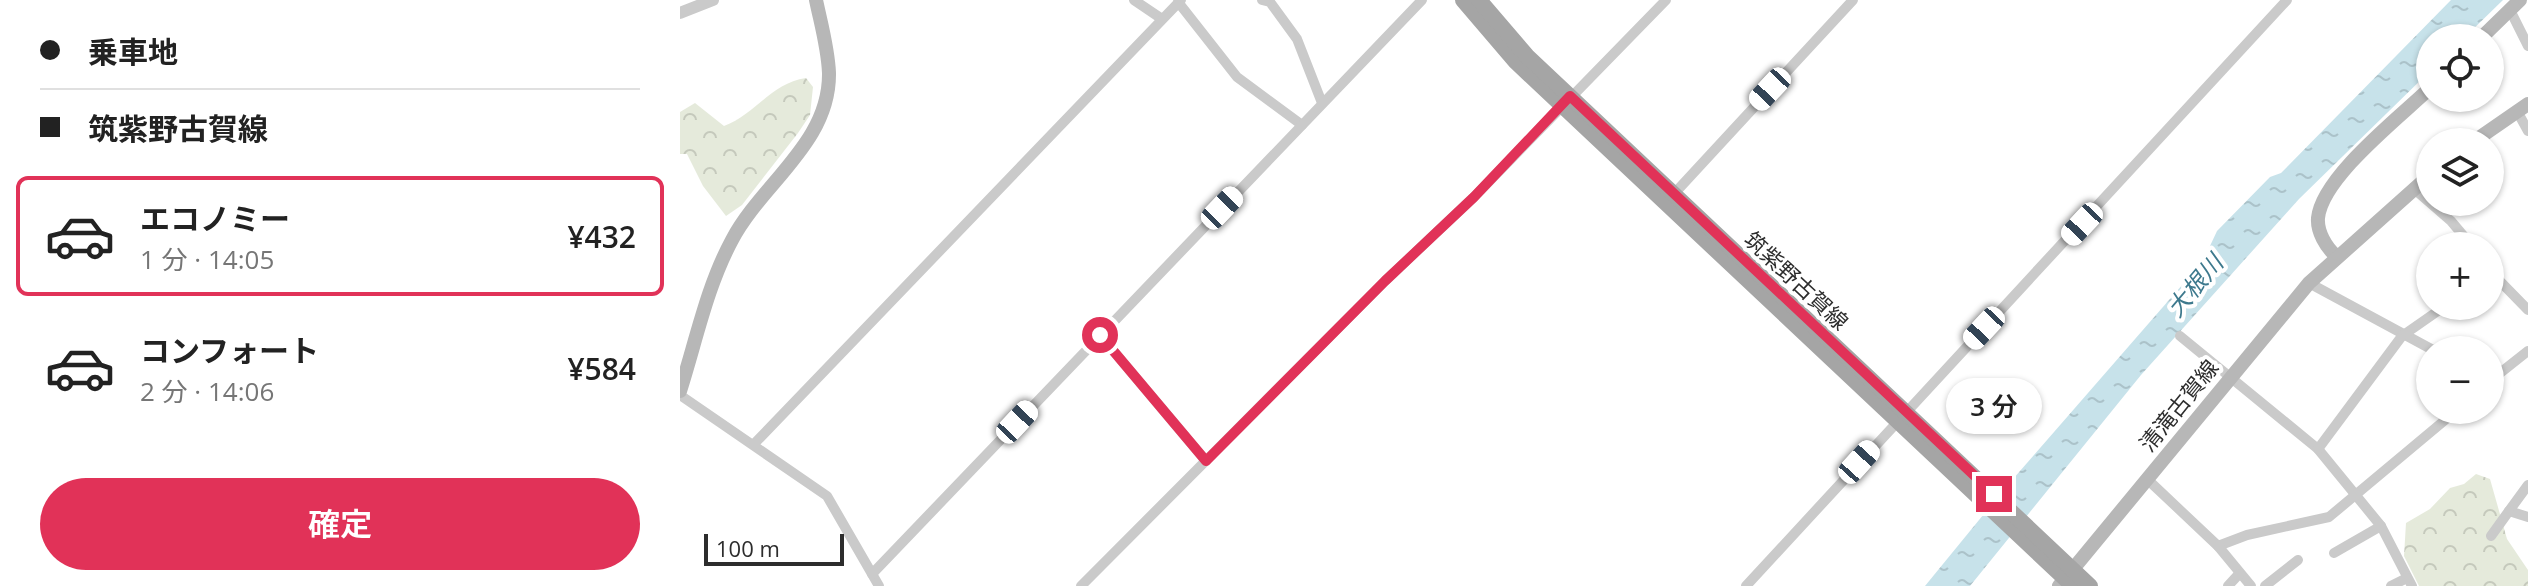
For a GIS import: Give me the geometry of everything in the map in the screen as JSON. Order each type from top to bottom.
[{"type":"main road","points":[[680,393],[726,250],[758,200],[804,147],[823,110],[829,76],[828,57],[816,0]]},
{"type":"main road","name":"筑紫野古賀線","points":[[1463,0],[1506,52],[1566,101],[1990,499],[2068,580],[2090,586]]},
{"type":"main road","name":"筑紫野古賀線","points":[[1479,0],[1505,34],[1566,101]]},
{"type":"main road","points":[[2495,24],[2515,5]]},
{"type":"main road","points":[[2336,256],[2320,233],[2318,219],[2326,193],[2416,102]]},
{"type":"main road","points":[[2493,128],[2522,108]]},
{"type":"main road","name":"清滝古賀線","points":[[2068,580],[2309,283],[2416,186]]},
{"type":"street","points":[[680,13],[713,0]]},
{"type":"street","points":[[1134,0],[1162,19]]},
{"type":"street","points":[[1262,0],[1270,2],[1297,39],[1322,103]]},
{"type":"street","points":[[872,574],[1422,0]]},
{"type":"street","points":[[1081,586],[1666,0]]},
{"type":"street","points":[[1746,586],[2287,0]]},
{"type":"street","points":[[754,444],[1180,1],[1237,77],[1302,125]]},
{"type":"street","points":[[1669,198],[1848,2]]},
{"type":"street","points":[[2515,5],[2528,46]]},
{"type":"street","points":[[2522,108],[2528,131]]},
{"type":"street","points":[[2413,188],[2460,232]]},
{"type":"street","points":[[2309,283],[2416,342]]},
{"type":"street","points":[[2504,286],[2528,310]]},
{"type":"street","points":[[2318,449],[2402,336],[2425,320]]},
{"type":"street","points":[[1100,335],[1206,461]]},
{"type":"street","points":[[2180,336],[2318,449],[2359,495],[2381,526],[2410,582],[2391,586]]},
{"type":"street","points":[[2504,369],[2528,351]]},
{"type":"street","points":[[680,393],[827,496],[879,586]]},
{"type":"street","points":[[2218,546],[2247,535],[2329,517],[2441,424]]},
{"type":"street","points":[[2147,479],[2218,546],[2251,586]]},
{"type":"street","points":[[2491,536],[2528,485]]},
{"type":"street","points":[[2509,511],[2528,517]]},
{"type":"street","points":[[2334,553],[2381,526]]},
{"type":"street","points":[[2265,586],[2298,560]]},
{"type":"street","points":[[2228,586],[2239,574]]},
{"type":"green space","points":[[806,78],[813,87],[810,115],[742,205],[726,216],[703,186],[687,154],[680,154],[680,112],[695,103],[724,126],[783,86]]},
{"type":"green space","points":[[2476,474],[2490,479],[2507,539],[2528,570],[2528,586],[2419,586],[2404,556],[2406,523],[2430,509],[2450,488],[2464,484]]},
{"type":"water","points":[[2451,0],[2503,0],[2478,24],[2427,24]]},
{"type":"water","name":"大根川","points":[[2416,36],[2416,85],[2299,199],[2141,375],[1970,586],[1925,586],[2006,487],[2203,261],[2217,231],[2270,177],[2281,173]]},
{"type":"route","points":[[1100,335],[1206,461],[1385,281],[1474,197],[1570,96],[1994,494]]}]
